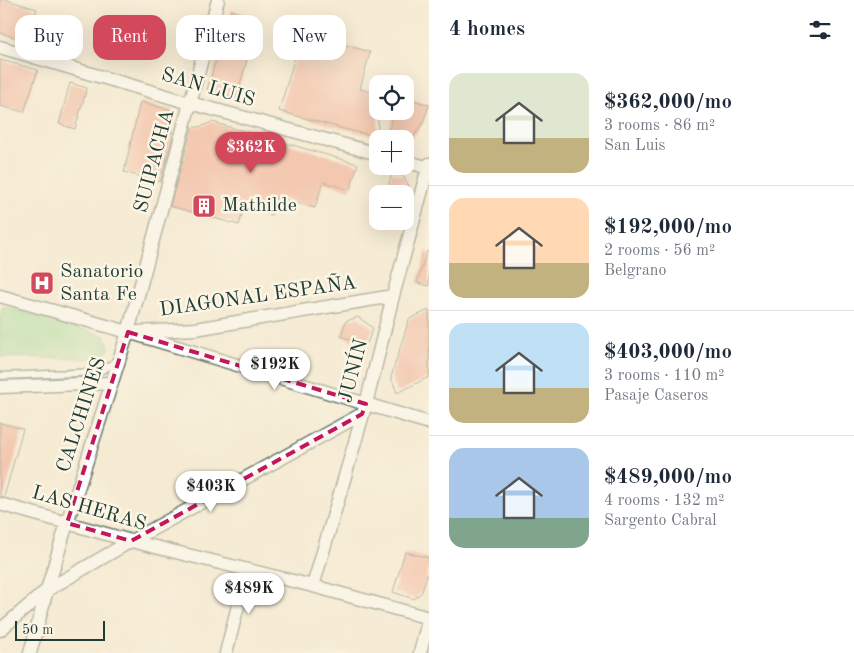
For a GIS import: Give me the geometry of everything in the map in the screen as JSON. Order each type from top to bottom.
[{"type":"street","name":"SUIPACHA","points":[[128,332],[218,0]]},
{"type":"street","name":"SAN LUIS","points":[[0,47],[190,103],[369,152]]},
{"type":"street","points":[[414,163],[429,166]]},
{"type":"street","name":"JUNÍN","points":[[313,586],[364,409],[429,166]]},
{"type":"street","points":[[0,296],[128,332],[364,409],[429,423]]},
{"type":"street","name":"DIAGONAL ESPAÑA","points":[[128,332],[195,328],[393,296]]},
{"type":"street","name":"CALCHINES","points":[[30,653],[67,523],[128,332]]},
{"type":"street","points":[[0,387],[112,383]]},
{"type":"street","points":[[0,630],[47,590],[364,409]]},
{"type":"street","name":"LAS HERAS","points":[[0,504],[130,541],[313,586],[429,618]]},
{"type":"street","points":[[226,653],[246,570]]},
{"type":"street","points":[[420,653],[429,618]]},
{"type":"lane","points":[[0,376],[98,372],[111,366],[122,352]]},
{"type":"highlighted area","points":[[128,332],[366,404],[362,414],[131,541],[67,523]]},
{"type":"green space","points":[[3,306],[105,336],[110,349],[99,359],[0,357],[0,317]]},
{"type":"building","points":[[0,0],[7,0],[37,9],[35,15],[15,15],[15,37],[0,33]]},
{"type":"building","points":[[231,10],[247,15],[230,15]]},
{"type":"building","points":[[346,45],[370,52],[360,89],[369,92],[369,120],[378,120],[378,130],[369,130],[369,135],[279,111],[294,60],[346,60]]},
{"type":"building","points":[[0,60],[38,70],[24,112],[0,106]]},
{"type":"building","points":[[216,60],[247,60],[236,98],[207,90]]},
{"type":"building","points":[[70,83],[87,88],[75,129],[59,124]]},
{"type":"building","points":[[414,100],[429,105],[423,123],[414,136],[414,130],[389,130],[392,120],[414,120]]},
{"type":"building","points":[[140,102],[171,110],[175,119],[170,133],[174,132],[160,182],[124,172]]},
{"type":"building","points":[[212,122],[358,164],[350,190],[323,182],[315,208],[276,197],[271,215],[244,207],[239,225],[170,206],[192,128]]},
{"type":"building","points":[[391,175],[399,175],[403,176],[408,185],[389,185]]},
{"type":"building","points":[[427,251],[429,252],[429,286],[417,283]]},
{"type":"building","points":[[429,310],[429,377],[397,393],[391,377],[409,319]]},
{"type":"building","points":[[358,317],[373,328],[366,346],[341,336],[346,321]]},
{"type":"building","points":[[0,423],[23,429],[4,497],[0,496]]},
{"type":"building","points":[[405,552],[429,558],[429,568],[422,592],[414,599],[393,592]]},
{"type":"place","name":"Mathilde","points":[[204,206]]},
{"type":"place","name":"Sanatorio Santa Fe","points":[[42,283]]}]
